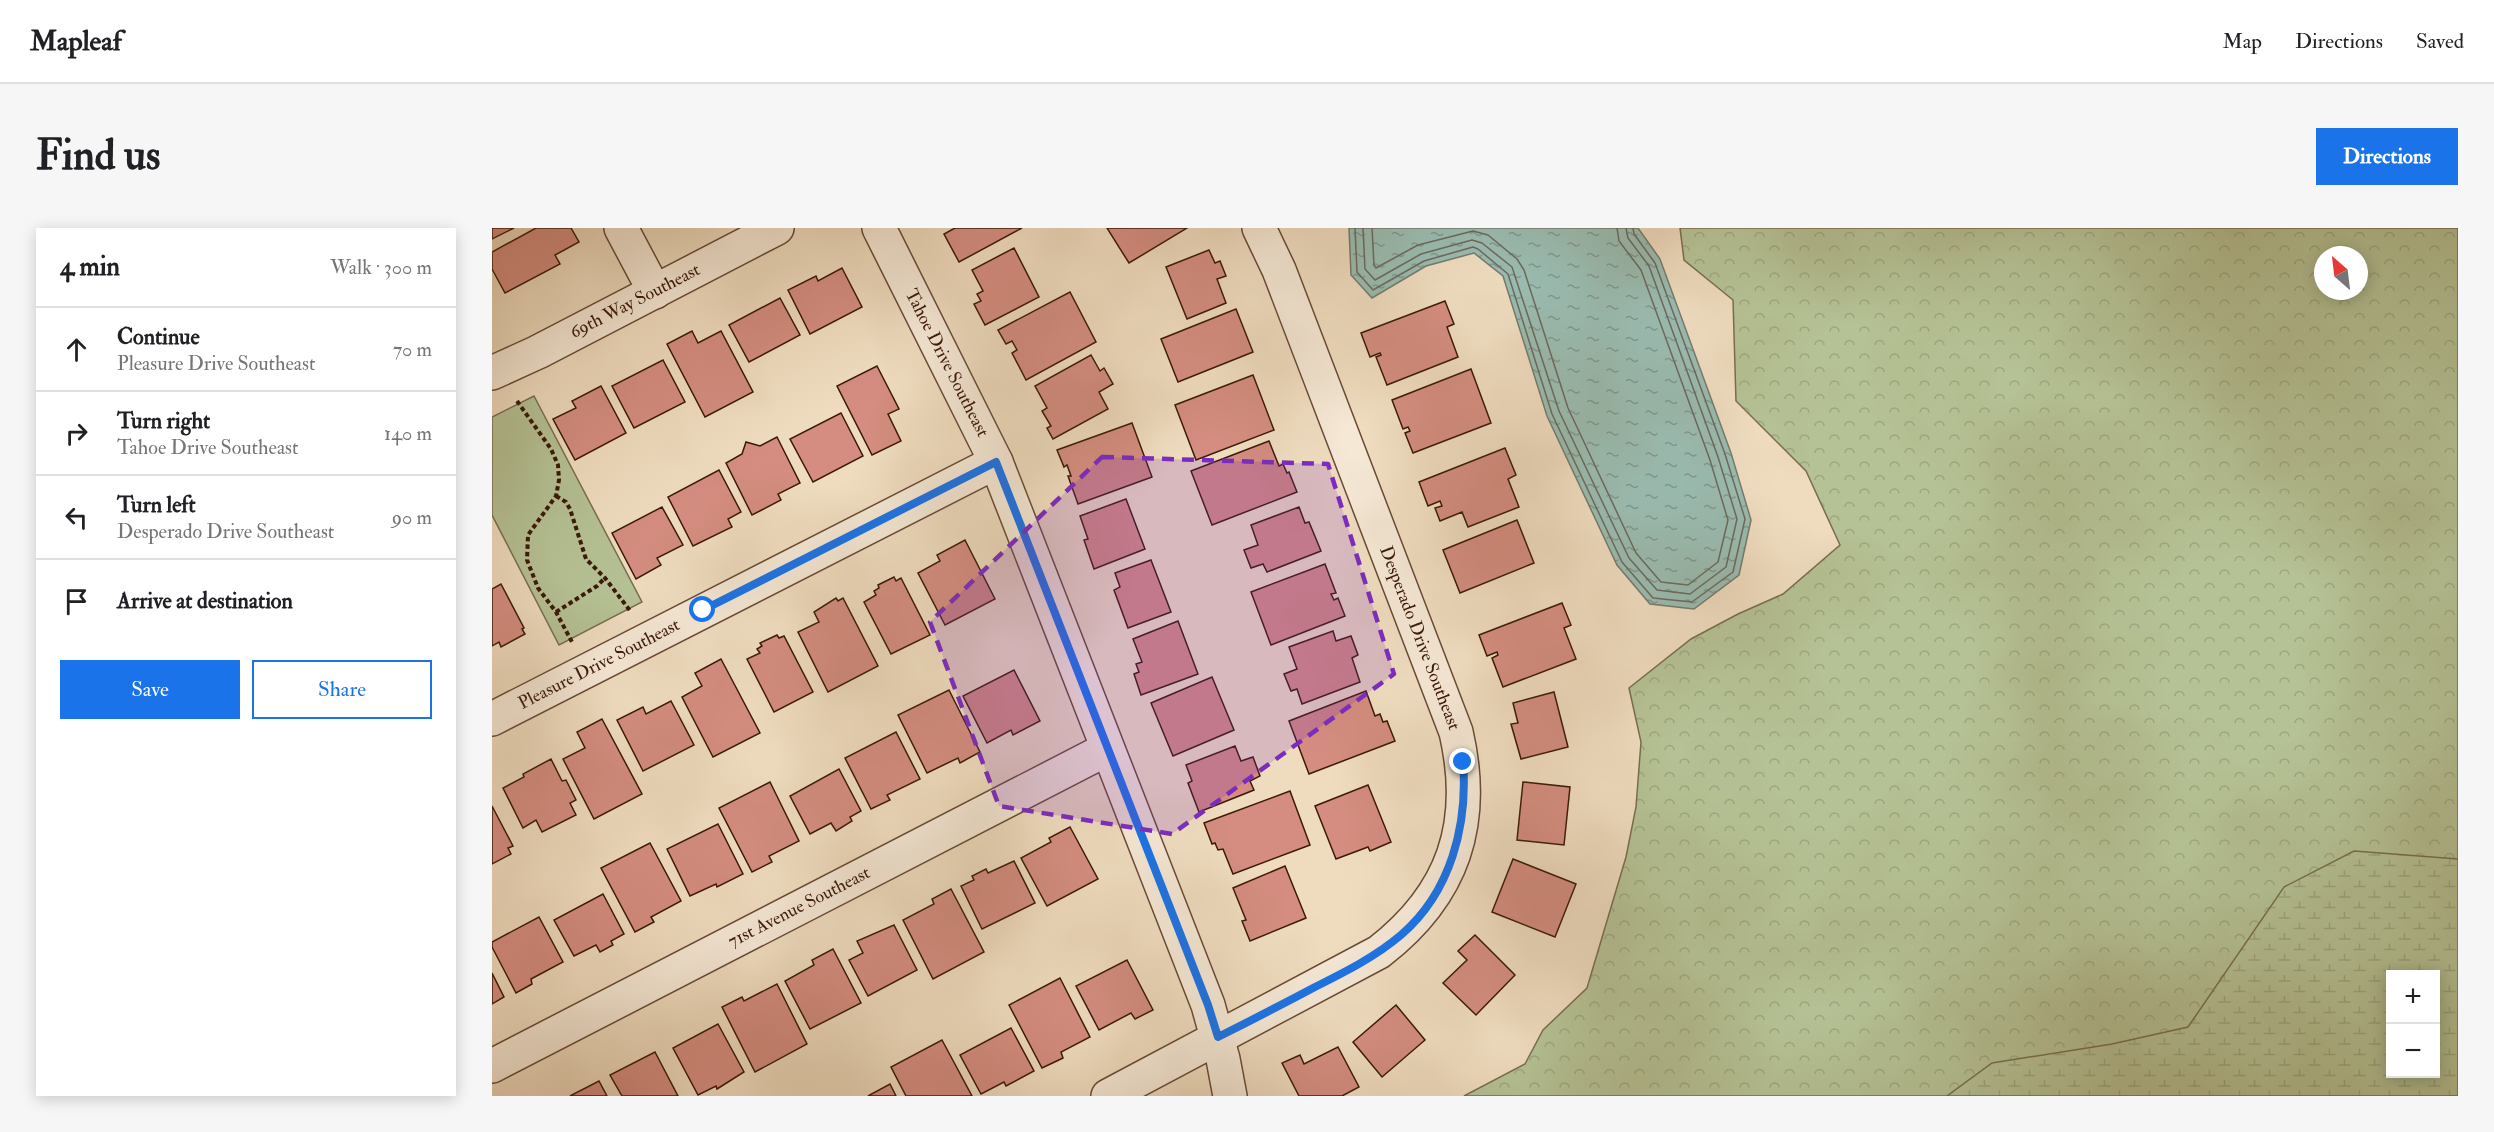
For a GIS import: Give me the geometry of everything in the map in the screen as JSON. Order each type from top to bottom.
[{"type":"street","points":[[621,228],[655,292]]},
{"type":"street","name":"69th Way Southeast","points":[[492,373],[777,228]]},
{"type":"street","name":"Tahoe Drive Southeast","points":[[879,228],[996,462],[1208,1005],[1218,1037],[1230,1096]]},
{"type":"street","name":"Desperado Drive Southeast","points":[[1108,1096],[1379,952],[1402,934],[1421,912],[1451,863],[1460,834],[1464,811],[1463,762],[1456,732],[1287,292],[1259,228]]},
{"type":"street","name":"Pleasure Drive Southeast","points":[[492,719],[996,462]]},
{"type":"street","name":"71st Avenue Southeast","points":[[492,1066],[1107,749]]},
{"type":"path","points":[[517,401],[543,437],[558,465],[559,480],[556,496],[528,535],[526,560],[538,588],[556,612],[572,642]]},
{"type":"path","points":[[556,496],[570,508],[586,559],[605,578],[631,612]]},
{"type":"path","points":[[556,612],[597,586],[605,578]]},
{"type":"highlighted area","points":[[1102,457],[1328,464],[1394,674],[1172,834],[999,806],[930,622]]},
{"type":"green space","points":[[1680,228],[2458,228],[2458,1096],[1464,1096],[1525,1064],[1543,1030],[1587,988],[1626,857],[1636,807],[1641,742],[1629,688],[1691,639],[1738,614],[1783,594],[1840,545],[1806,471],[1736,401],[1733,300],[1684,260]]},
{"type":"green space","points":[[534,396],[642,602],[559,645],[492,515],[492,417]]},
{"type":"green space","points":[[2354,851],[2458,859],[2458,1096],[1947,1096],[1992,1063],[2112,1044],[2188,1027],[2284,887]]},
{"type":"water","points":[[1349,228],[1638,228],[1660,259],[1731,453],[1751,520],[1739,575],[1694,609],[1650,604],[1617,565],[1547,416],[1503,276],[1474,253],[1426,266],[1372,298],[1351,275]]},
{"type":"building","points":[[492,228],[514,228],[492,239]]},
{"type":"building","points":[[536,228],[571,228],[579,242],[555,255],[560,264],[505,293],[492,269],[492,252]]},
{"type":"building","points":[[955,228],[1022,228],[959,262],[944,234]]},
{"type":"building","points":[[1107,228],[1187,228],[1129,263]]},
{"type":"building","points":[[1014,248],[1039,297],[985,325],[974,304],[981,301],[977,294],[983,291],[972,270]]},
{"type":"building","points":[[1209,250],[1215,263],[1220,261],[1226,276],[1217,279],[1226,303],[1187,319],[1166,267]]},
{"type":"building","points":[[842,268],[862,307],[810,334],[788,290],[816,276],[818,281]]},
{"type":"building","points":[[1070,292],[1096,342],[1026,380],[1012,353],[1017,350],[1012,341],[1006,344],[998,330]]},
{"type":"building","points":[[780,298],[800,335],[749,362],[729,325]]},
{"type":"building","points":[[1445,301],[1454,324],[1447,327],[1458,357],[1387,385],[1376,357],[1381,355],[1380,353],[1370,357],[1361,333]]},
{"type":"building","points":[[1236,309],[1253,352],[1178,382],[1161,339]]},
{"type":"building","points":[[692,331],[698,343],[721,331],[753,392],[705,417],[667,344]]},
{"type":"building","points":[[1091,355],[1100,371],[1104,368],[1113,384],[1099,392],[1108,409],[1053,439],[1047,428],[1051,426],[1042,411],[1047,408],[1035,386]]},
{"type":"building","points":[[663,360],[685,402],[634,428],[612,386]]},
{"type":"building","points":[[877,366],[899,409],[888,414],[901,441],[872,455],[837,386]]},
{"type":"building","points":[[1471,369],[1491,423],[1413,453],[1405,433],[1410,431],[1408,427],[1403,429],[1392,400]]},
{"type":"building","points":[[1253,375],[1274,430],[1196,460],[1175,405]]},
{"type":"building","points":[[601,386],[626,433],[575,460],[553,419],[576,408],[572,401]]},
{"type":"building","points":[[841,413],[863,456],[813,482],[790,439]]},
{"type":"building","points":[[1132,423],[1152,477],[1078,504],[1068,476],[1071,476],[1067,465],[1064,467],[1057,450]]},
{"type":"building","points":[[777,437],[800,483],[778,494],[781,500],[752,515],[726,463],[742,454],[746,442],[760,446]]},
{"type":"building","points":[[1269,441],[1279,466],[1283,464],[1287,473],[1289,472],[1297,492],[1212,525],[1191,471]]},
{"type":"building","points":[[1505,448],[1516,475],[1508,479],[1519,507],[1468,527],[1462,512],[1440,521],[1435,508],[1442,506],[1440,501],[1428,506],[1419,482]]},
{"type":"building","points":[[719,470],[741,512],[728,519],[732,527],[693,546],[668,497]]},
{"type":"building","points":[[1126,499],[1145,549],[1094,569],[1084,540],[1088,539],[1080,516]]},
{"type":"building","points":[[662,507],[683,545],[657,558],[661,565],[636,579],[612,533]]},
{"type":"building","points":[[1299,507],[1305,523],[1309,522],[1321,551],[1267,572],[1263,564],[1251,568],[1244,550],[1258,545],[1251,525]]},
{"type":"building","points":[[1517,520],[1534,563],[1460,593],[1443,550]]},
{"type":"building","points":[[965,540],[995,599],[945,625],[918,573],[940,561],[937,555]]},
{"type":"building","points":[[1151,560],[1171,612],[1128,628],[1114,590],[1120,587],[1115,573]]},
{"type":"building","points":[[1325,564],[1336,593],[1331,594],[1334,600],[1338,598],[1345,616],[1271,645],[1251,592]]},
{"type":"building","points":[[894,577],[896,581],[901,578],[930,635],[891,654],[864,602],[876,595],[874,591],[879,588],[878,585]]},
{"type":"building","points":[[501,584],[525,634],[501,647],[499,642],[492,646],[492,589]]},
{"type":"building","points":[[836,598],[838,601],[843,598],[878,666],[828,692],[798,632],[819,622],[814,612]]},
{"type":"building","points":[[1562,603],[1571,625],[1564,628],[1576,659],[1503,687],[1492,658],[1498,655],[1497,652],[1487,656],[1479,635]]},
{"type":"building","points":[[1178,621],[1198,674],[1141,695],[1134,674],[1139,672],[1136,664],[1142,662],[1133,639]]},
{"type":"building","points":[[1333,631],[1336,641],[1351,636],[1358,655],[1352,658],[1360,682],[1302,704],[1297,689],[1291,691],[1284,674],[1297,669],[1289,647]]},
{"type":"building","points":[[777,635],[779,638],[784,636],[813,692],[774,712],[747,659],[760,653],[757,649],[762,646],[760,643]]},
{"type":"building","points":[[721,659],[760,733],[713,757],[682,697],[702,686],[695,673]]},
{"type":"building","points":[[1014,670],[1040,721],[1013,735],[1011,730],[987,743],[963,696]]},
{"type":"building","points":[[1212,677],[1234,730],[1173,756],[1151,703]]},
{"type":"building","points":[[949,690],[980,752],[960,763],[958,758],[927,773],[898,715]]},
{"type":"building","points":[[1366,691],[1375,716],[1380,714],[1383,722],[1387,721],[1395,741],[1309,774],[1289,721]]},
{"type":"building","points":[[1554,692],[1568,747],[1521,759],[1511,724],[1518,723],[1513,703]]},
{"type":"building","points":[[671,701],[694,745],[643,771],[617,720],[643,707],[646,714]]},
{"type":"building","points":[[602,719],[642,794],[594,819],[563,759],[585,748],[577,732]]},
{"type":"building","points":[[896,732],[920,779],[887,795],[890,800],[871,809],[845,758]]},
{"type":"building","points":[[1235,746],[1241,761],[1253,757],[1260,776],[1250,781],[1254,790],[1199,812],[1188,783],[1192,781],[1186,765]]},
{"type":"building","points":[[551,759],[562,781],[566,780],[576,800],[570,803],[576,815],[542,832],[536,820],[523,828],[503,788]]},
{"type":"building","points":[[839,769],[861,811],[850,817],[852,821],[836,831],[831,823],[810,834],[790,796]]},
{"type":"building","points":[[770,782],[799,841],[769,856],[772,862],[752,872],[719,808]]},
{"type":"building","points":[[1523,782],[1570,787],[1564,845],[1517,840]]},
{"type":"building","points":[[1368,785],[1391,842],[1370,851],[1368,847],[1336,859],[1315,806]]},
{"type":"building","points":[[1290,791],[1310,845],[1233,874],[1223,849],[1218,850],[1215,843],[1212,844],[1204,823]]},
{"type":"building","points":[[492,806],[513,846],[508,848],[511,854],[492,864]]},
{"type":"building","points":[[718,824],[743,874],[717,887],[716,884],[690,896],[667,849]]},
{"type":"building","points":[[1070,827],[1098,879],[1047,906],[1021,858],[1051,842],[1049,838]]},
{"type":"building","points":[[650,843],[681,901],[651,917],[654,922],[635,932],[601,868]]},
{"type":"building","points":[[1513,859],[1576,884],[1555,937],[1492,912]]},
{"type":"building","points":[[1014,861],[1035,903],[982,929],[961,886],[974,880],[972,876],[986,869],[988,873]]},
{"type":"building","points":[[1285,866],[1306,918],[1250,941],[1242,921],[1246,920],[1233,888]]},
{"type":"building","points":[[951,889],[984,952],[933,979],[903,920],[934,904],[932,899]]},
{"type":"building","points":[[603,894],[624,934],[611,941],[613,945],[600,952],[596,945],[574,956],[554,920]]},
{"type":"building","points":[[539,917],[563,962],[531,979],[532,984],[516,993],[492,947],[492,942]]},
{"type":"building","points":[[894,925],[917,970],[868,996],[849,960],[863,953],[857,941]]},
{"type":"building","points":[[1475,935],[1515,975],[1476,1015],[1443,983],[1467,960],[1458,951]]},
{"type":"building","points":[[833,949],[861,1003],[810,1029],[785,981],[814,965],[812,960]]},
{"type":"building","points":[[1127,960],[1153,1010],[1135,1019],[1131,1013],[1099,1030],[1076,986]]},
{"type":"building","points":[[492,973],[504,997],[492,1004]]},
{"type":"building","points":[[1060,978],[1090,1037],[1061,1052],[1063,1058],[1042,1068],[1009,1005]]},
{"type":"building","points":[[777,984],[807,1044],[755,1072],[722,1007],[742,997],[744,1001]]},
{"type":"building","points":[[1396,1005],[1425,1040],[1382,1077],[1353,1042]]},
{"type":"building","points":[[718,1024],[744,1072],[717,1089],[716,1086],[698,1095],[673,1048]]},
{"type":"building","points":[[1011,1028],[1034,1071],[1006,1086],[1004,1082],[981,1094],[960,1055]]},
{"type":"building","points":[[942,1040],[972,1096],[906,1096],[891,1067]]},
{"type":"building","points":[[1338,1047],[1359,1087],[1342,1096],[1299,1096],[1282,1063],[1300,1055],[1304,1064]]},
{"type":"building","points":[[655,1052],[678,1096],[622,1096],[610,1075]]},
{"type":"building","points":[[599,1081],[607,1096],[570,1096]]},
{"type":"building","points":[[890,1084],[896,1096],[868,1096]]},
{"type":"route","points":[[703,610],[996,462],[1208,1005],[1218,1037],[1346,971],[1379,952],[1402,934],[1439,886],[1451,863],[1464,811],[1463,762]]}]
